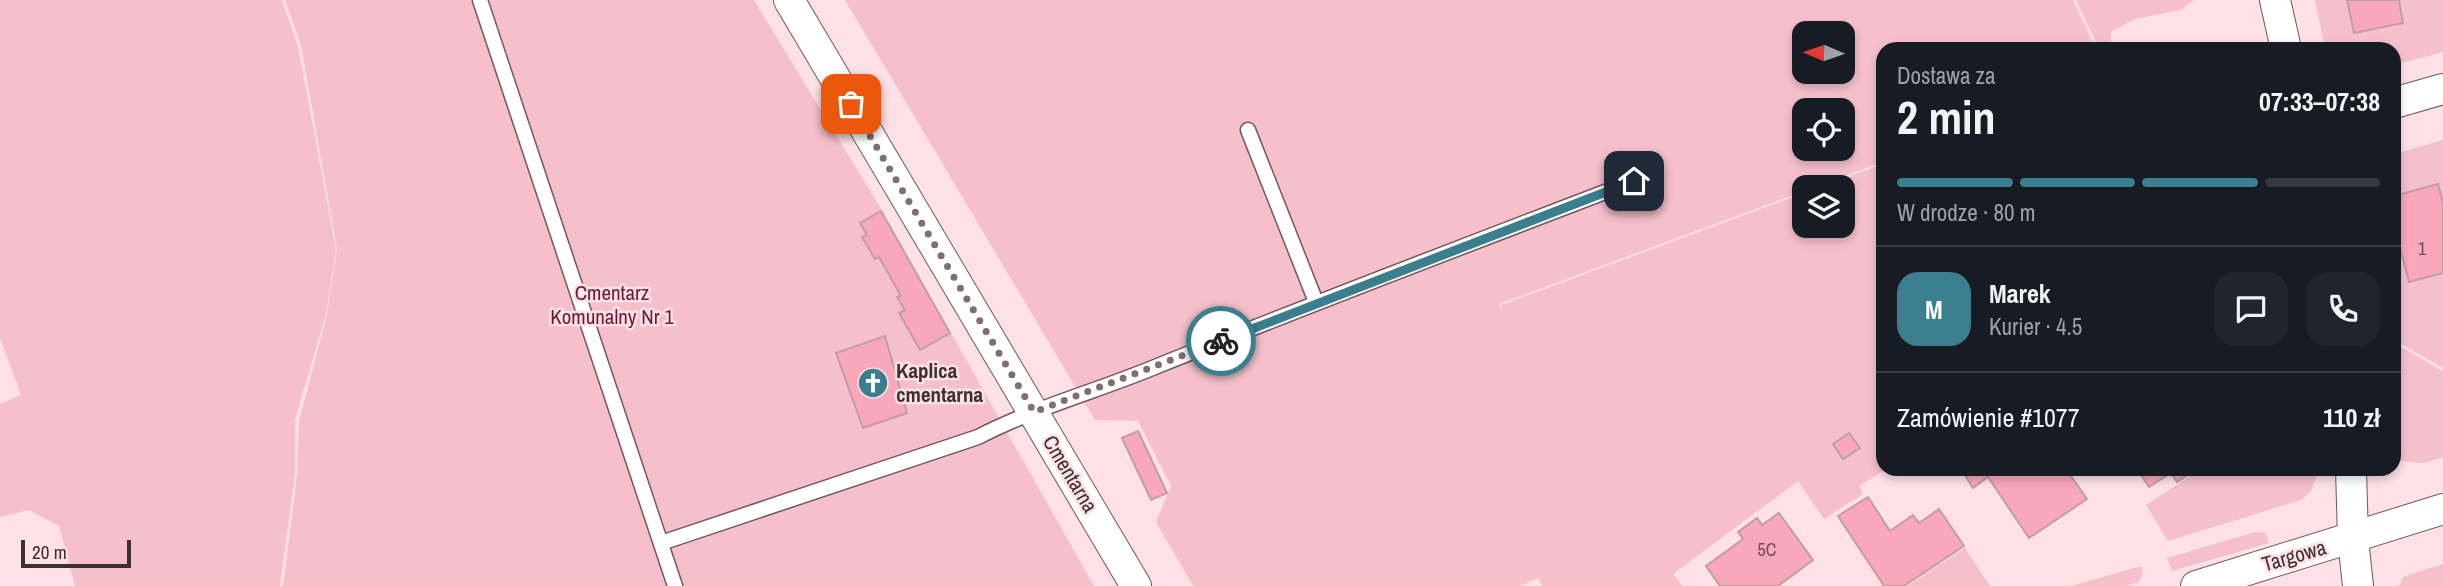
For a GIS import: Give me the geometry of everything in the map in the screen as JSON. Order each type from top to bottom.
[{"type":"street","name":"Cmentarna","points":[[789,0],[1136,586]]},
{"type":"street","points":[[2275,0],[2284,42]]},
{"type":"street","points":[[2401,101],[2443,89]]},
{"type":"street","points":[[2351,476],[2358,586]]},
{"type":"street","name":"Targowa","points":[[2196,586],[2443,509]]},
{"type":"lane","points":[[480,0],[675,586]]},
{"type":"lane","points":[[1248,130],[1317,302]]},
{"type":"lane","points":[[661,544],[978,437],[1034,412],[1108,386],[1317,302],[1634,181]]},
{"type":"green space","points":[[0,0],[282,0],[298,46],[336,249],[326,314],[295,420],[295,474],[280,586],[75,586],[59,526],[29,510],[0,517],[0,404],[21,395],[0,338]]},
{"type":"green space","name":"Cmentarz Komunalny Nr 1","points":[[285,0],[754,0],[880,207],[1094,586],[283,586],[297,475],[299,421],[327,314],[337,249],[301,46]]},
{"type":"green space","points":[[845,0],[2073,0],[2093,42],[1876,42],[1876,165],[1847,175],[1792,175],[1792,195],[1499,304],[1503,312],[1501,305],[1792,197],[1792,238],[1855,238],[1855,175],[1853,175],[1876,167],[1876,475],[1859,486],[1863,494],[1824,519],[1798,481],[1673,574],[1682,586],[1542,586],[1539,578],[1519,586],[1193,586],[1156,522],[1171,486],[1138,421],[1095,420]]},
{"type":"green space","points":[[2076,0],[2194,0],[2181,10],[2135,19],[2111,32],[2112,42],[2096,42]]},
{"type":"green space","points":[[2315,0],[2443,0],[2443,52],[2401,63],[2401,42],[2324,42]]},
{"type":"green space","points":[[2443,140],[2443,368],[2401,344],[2401,152]]},
{"type":"green space","points":[[2401,347],[2443,371],[2443,457],[2424,463],[2401,461]]},
{"type":"green space","points":[[2190,476],[2316,476],[2311,491],[2301,500],[2168,541],[2146,505]]},
{"type":"green space","points":[[2255,532],[2266,533],[2269,543],[2172,571],[2167,558]]},
{"type":"green space","points":[[1965,548],[1990,586],[1907,586]]},
{"type":"green space","points":[[2443,564],[2443,586],[2399,586],[2403,577]]},
{"type":"green space","points":[[2141,566],[2143,572],[2139,582],[2124,586],[2071,586]]},
{"type":"building","points":[[2347,0],[2399,0],[2403,23],[2354,33]]},
{"type":"building","points":[[2438,184],[2443,203],[2443,273],[2409,282],[2401,252],[2401,194]]},
{"type":"building","points":[[881,211],[950,333],[920,350],[899,313],[905,310],[897,297],[901,296],[879,257],[875,259],[862,237],[867,235],[860,223]]},
{"type":"building","name":"Kaplica cmentarna","points":[[885,336],[907,413],[863,428],[836,353]]},
{"type":"building","points":[[1138,431],[1167,493],[1151,500],[1122,438]]},
{"type":"building","points":[[1849,433],[1860,448],[1843,459],[1833,444]]},
{"type":"building","points":[[1965,476],[2071,476],[2087,499],[2029,538],[1988,477],[1973,488]]},
{"type":"building","points":[[2142,476],[2166,476],[2149,487]]},
{"type":"building","points":[[2173,476],[2186,476],[2177,482]]},
{"type":"building","points":[[1868,497],[1890,531],[1913,515],[1919,523],[1939,509],[1964,546],[1904,586],[1884,586],[1838,516]]},
{"type":"building","points":[[1779,513],[1813,560],[1778,586],[1720,586],[1706,566],[1743,539],[1738,532],[1757,518],[1762,525]]},
{"type":"way so far","points":[[851,104],[1034,412],[1081,397],[1221,341]]},
{"type":"place","name":"Kaplica cmentarna","points":[[873,383]]},
{"type":"route","points":[[1221,341],[1634,181]]}]
